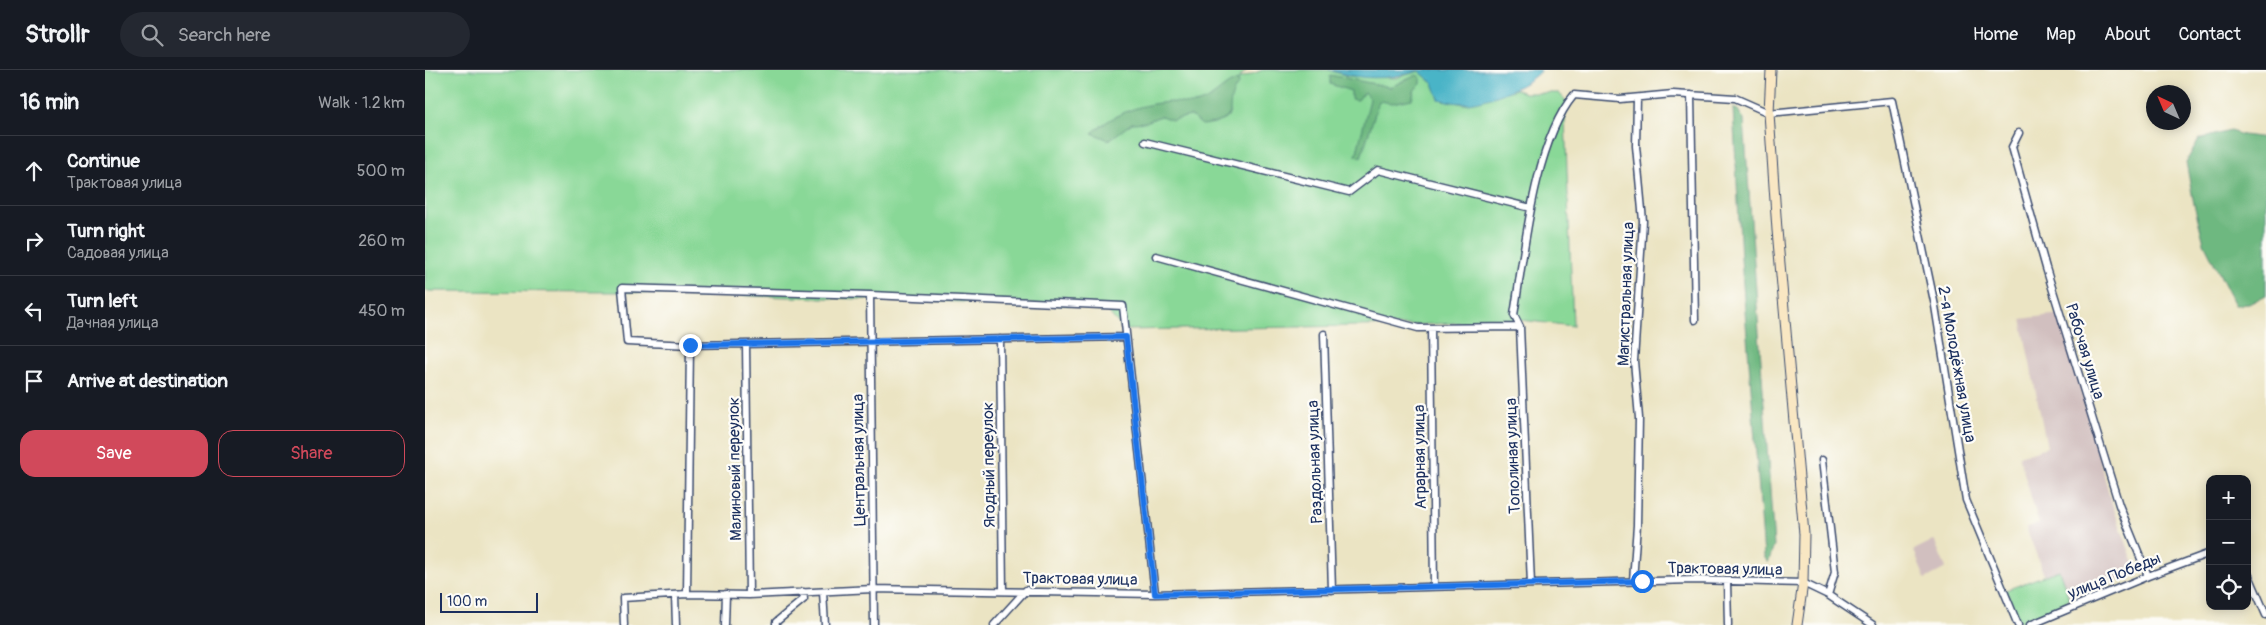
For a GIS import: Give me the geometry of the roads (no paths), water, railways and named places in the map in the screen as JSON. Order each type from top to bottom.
[{"type":"main road","points":[[1771,70],[1769,113],[1804,534],[1803,583],[1797,625]]},
{"type":"street","name":"Тополиная улица","points":[[1531,584],[1521,327],[1514,315],[1531,208],[1549,140],[1567,103],[1574,95],[1620,99],[1637,98]]},
{"type":"street","points":[[1637,98],[1691,95],[1735,98],[1769,113]]},
{"type":"street","points":[[1691,95],[1695,320]]},
{"type":"street","name":"Магистральная улица","points":[[1633,581],[1637,525],[1639,418],[1634,361],[1643,221],[1636,146],[1637,98]]},
{"type":"street","name":"2-я Молодёжная улица","points":[[1769,113],[1892,101],[1935,306],[1966,500],[2018,625]]},
{"type":"street","name":"Рабочая улица","points":[[2019,133],[2012,148],[2046,268],[2119,505],[2147,576]]},
{"type":"street","points":[[1145,142],[1349,192],[1379,170],[1531,208]]},
{"type":"street","points":[[1156,256],[1409,326],[1431,328],[1521,327]]},
{"type":"street","points":[[1126,337],[690,345],[627,342],[622,288],[870,295],[1123,306],[1155,594]]},
{"type":"street","name":"Центральная улица","points":[[870,295],[869,341],[874,625]]},
{"type":"street","name":"Аграрная улица","points":[[1431,328],[1434,586]]},
{"type":"street","name":"Раздольная улица","points":[[1324,334],[1332,590]]},
{"type":"street","name":"Ягодный переулок","points":[[1000,339],[1003,591]]},
{"type":"street","name":"Малиновый переулок","points":[[746,344],[749,594]]},
{"type":"street","points":[[687,594],[690,345]]},
{"type":"street","points":[[1822,460],[1835,572],[1828,595]]},
{"type":"street","name":"улица Победы","points":[[2030,625],[2147,576],[2206,554]]},
{"type":"street","points":[[2251,579],[2266,615]]},
{"type":"street","name":"Трактовая улица","points":[[624,625],[623,598],[687,594],[749,594],[873,589],[1026,590],[1155,594],[1633,581],[1803,583]]},
{"type":"street","points":[[1727,581],[1728,625]]},
{"type":"street","points":[[1803,583],[1828,595],[1873,625]]},
{"type":"street","points":[[994,625],[1026,590]]},
{"type":"street","points":[[776,625],[776,622],[804,599],[803,592]]},
{"type":"street","points":[[823,592],[825,625]]},
{"type":"street","points":[[725,625],[726,594]]},
{"type":"street","points":[[675,595],[676,625]]},
{"type":"water","points":[[1329,70],[1541,70],[1526,82],[1505,93],[1482,101],[1463,103],[1439,99],[1433,83],[1419,71],[1374,78],[1352,76]]}]
